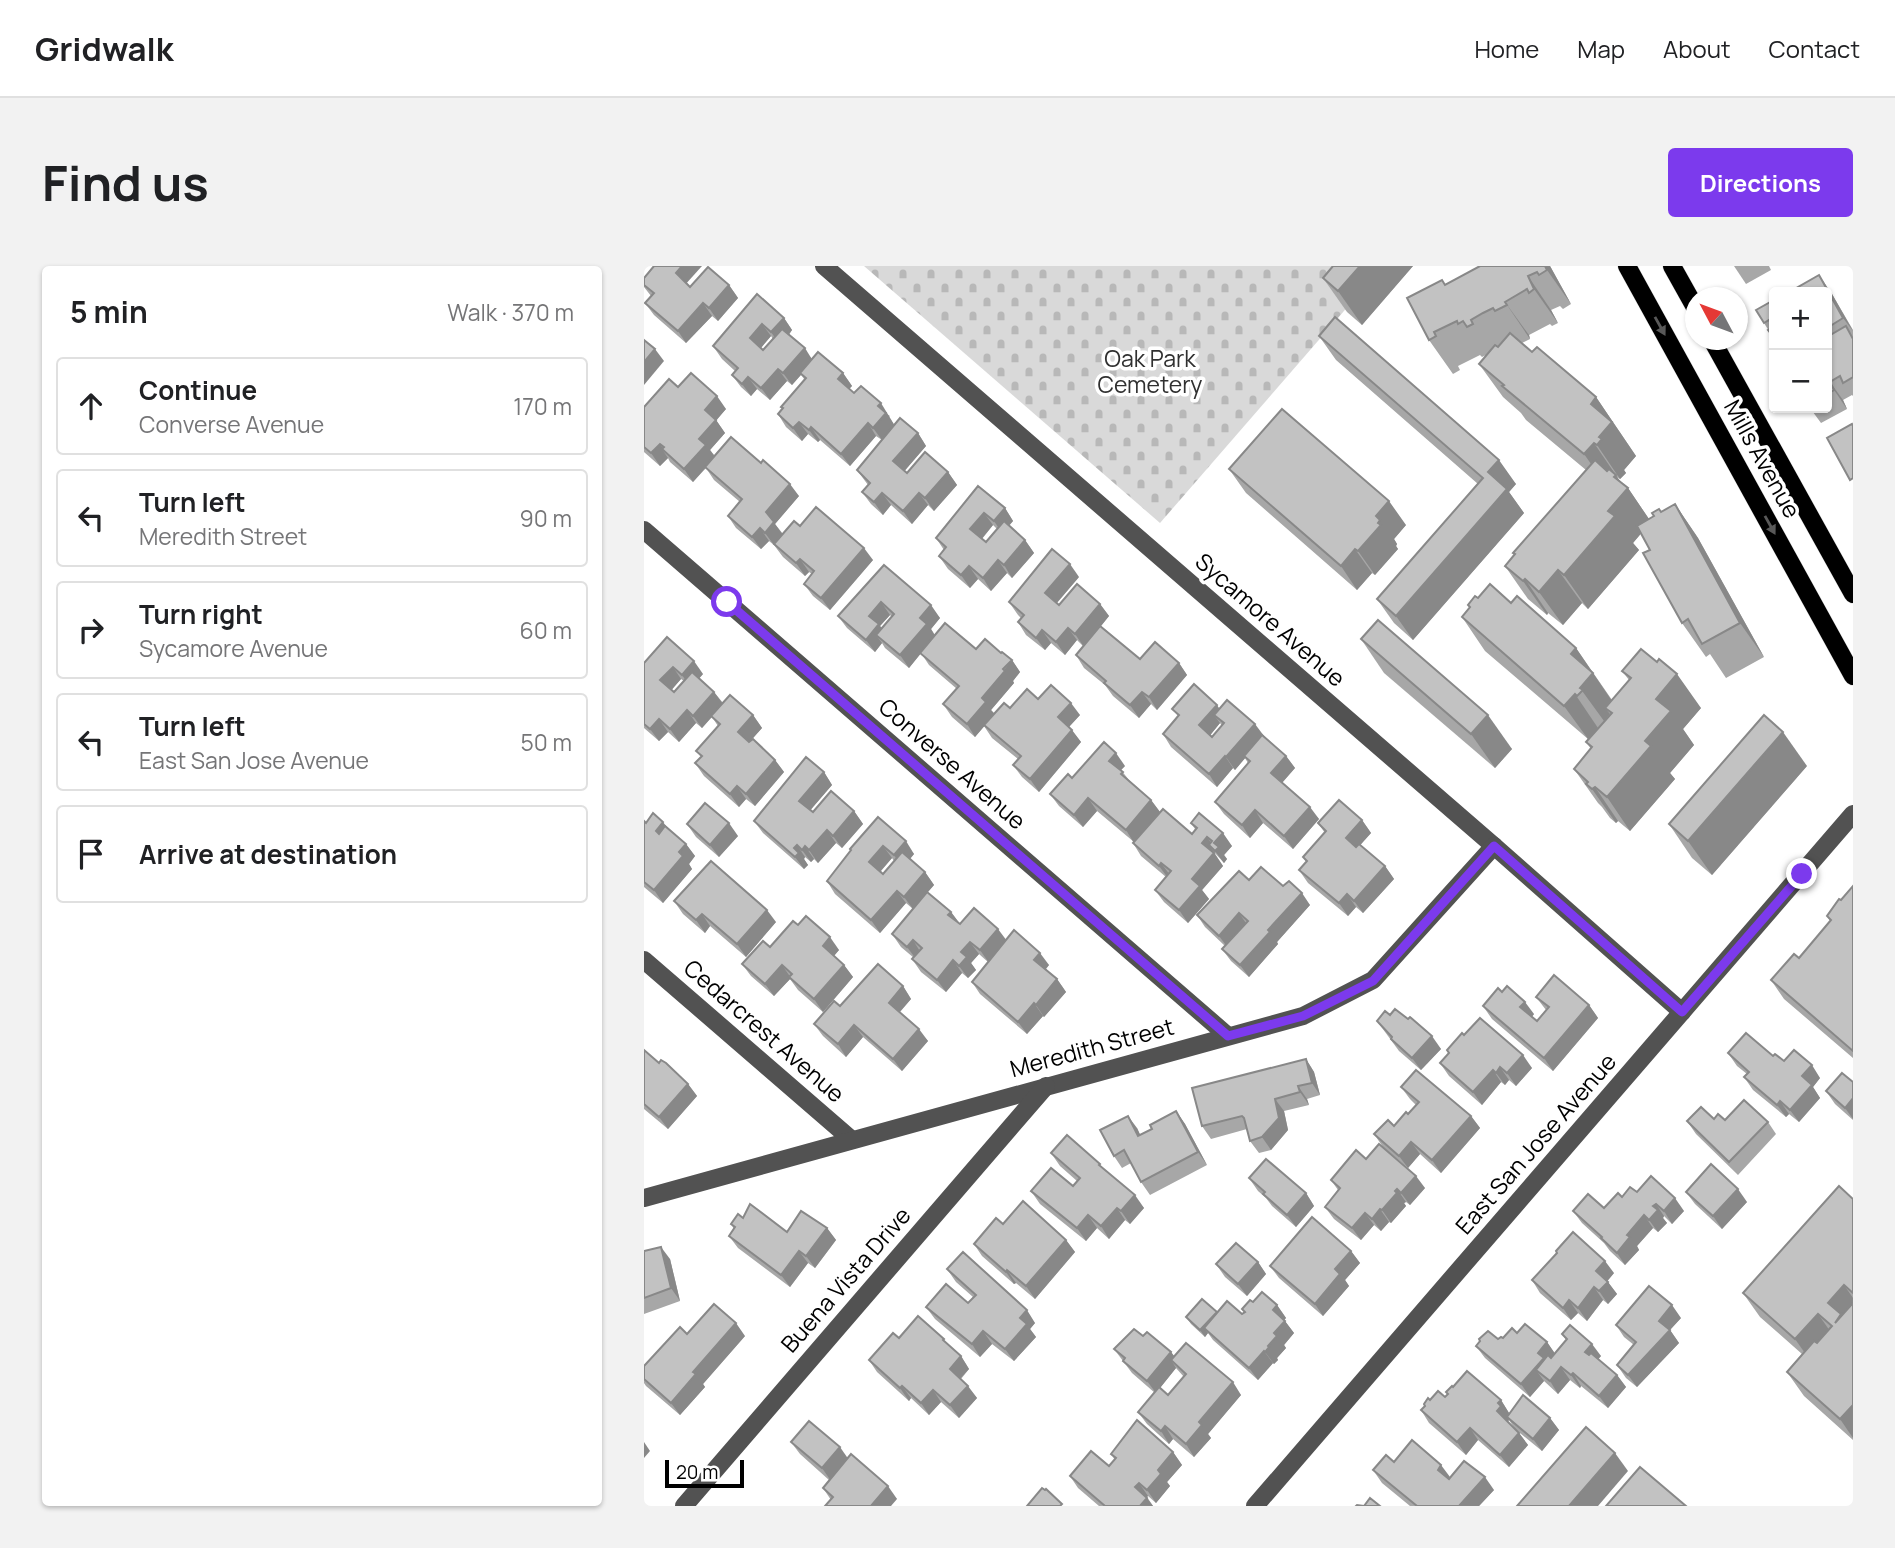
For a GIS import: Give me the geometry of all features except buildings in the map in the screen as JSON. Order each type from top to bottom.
[{"type":"main road","name":"Mills Avenue","points":[[1627,266],[1853,676]]},
{"type":"main road","points":[[1672,266],[1685,289]]},
{"type":"main road","name":"Mills Avenue","points":[[1718,350],[1853,594]]},
{"type":"street","name":"Sycamore Avenue","points":[[824,266],[1682,1012]]},
{"type":"street","name":"Converse Avenue","points":[[644,530],[1228,1036]]},
{"type":"street","name":"East San Jose Avenue","points":[[1255,1506],[1853,814]]},
{"type":"street","name":"Meredith Street","points":[[644,1198],[1303,1016],[1373,981],[1494,846]]},
{"type":"street","name":"Cedarcrest Avenue","points":[[644,960],[852,1140]]},
{"type":"street","name":"Buena Vista Drive","points":[[684,1506],[1046,1086]]},
{"type":"green space","name":"Oak Park Cemetery","points":[[864,266],[1383,266],[1160,523]]},
{"type":"route","points":[[727,602],[1228,1036],[1303,1016],[1373,981],[1494,846],[1682,1012],[1802,874]]}]
